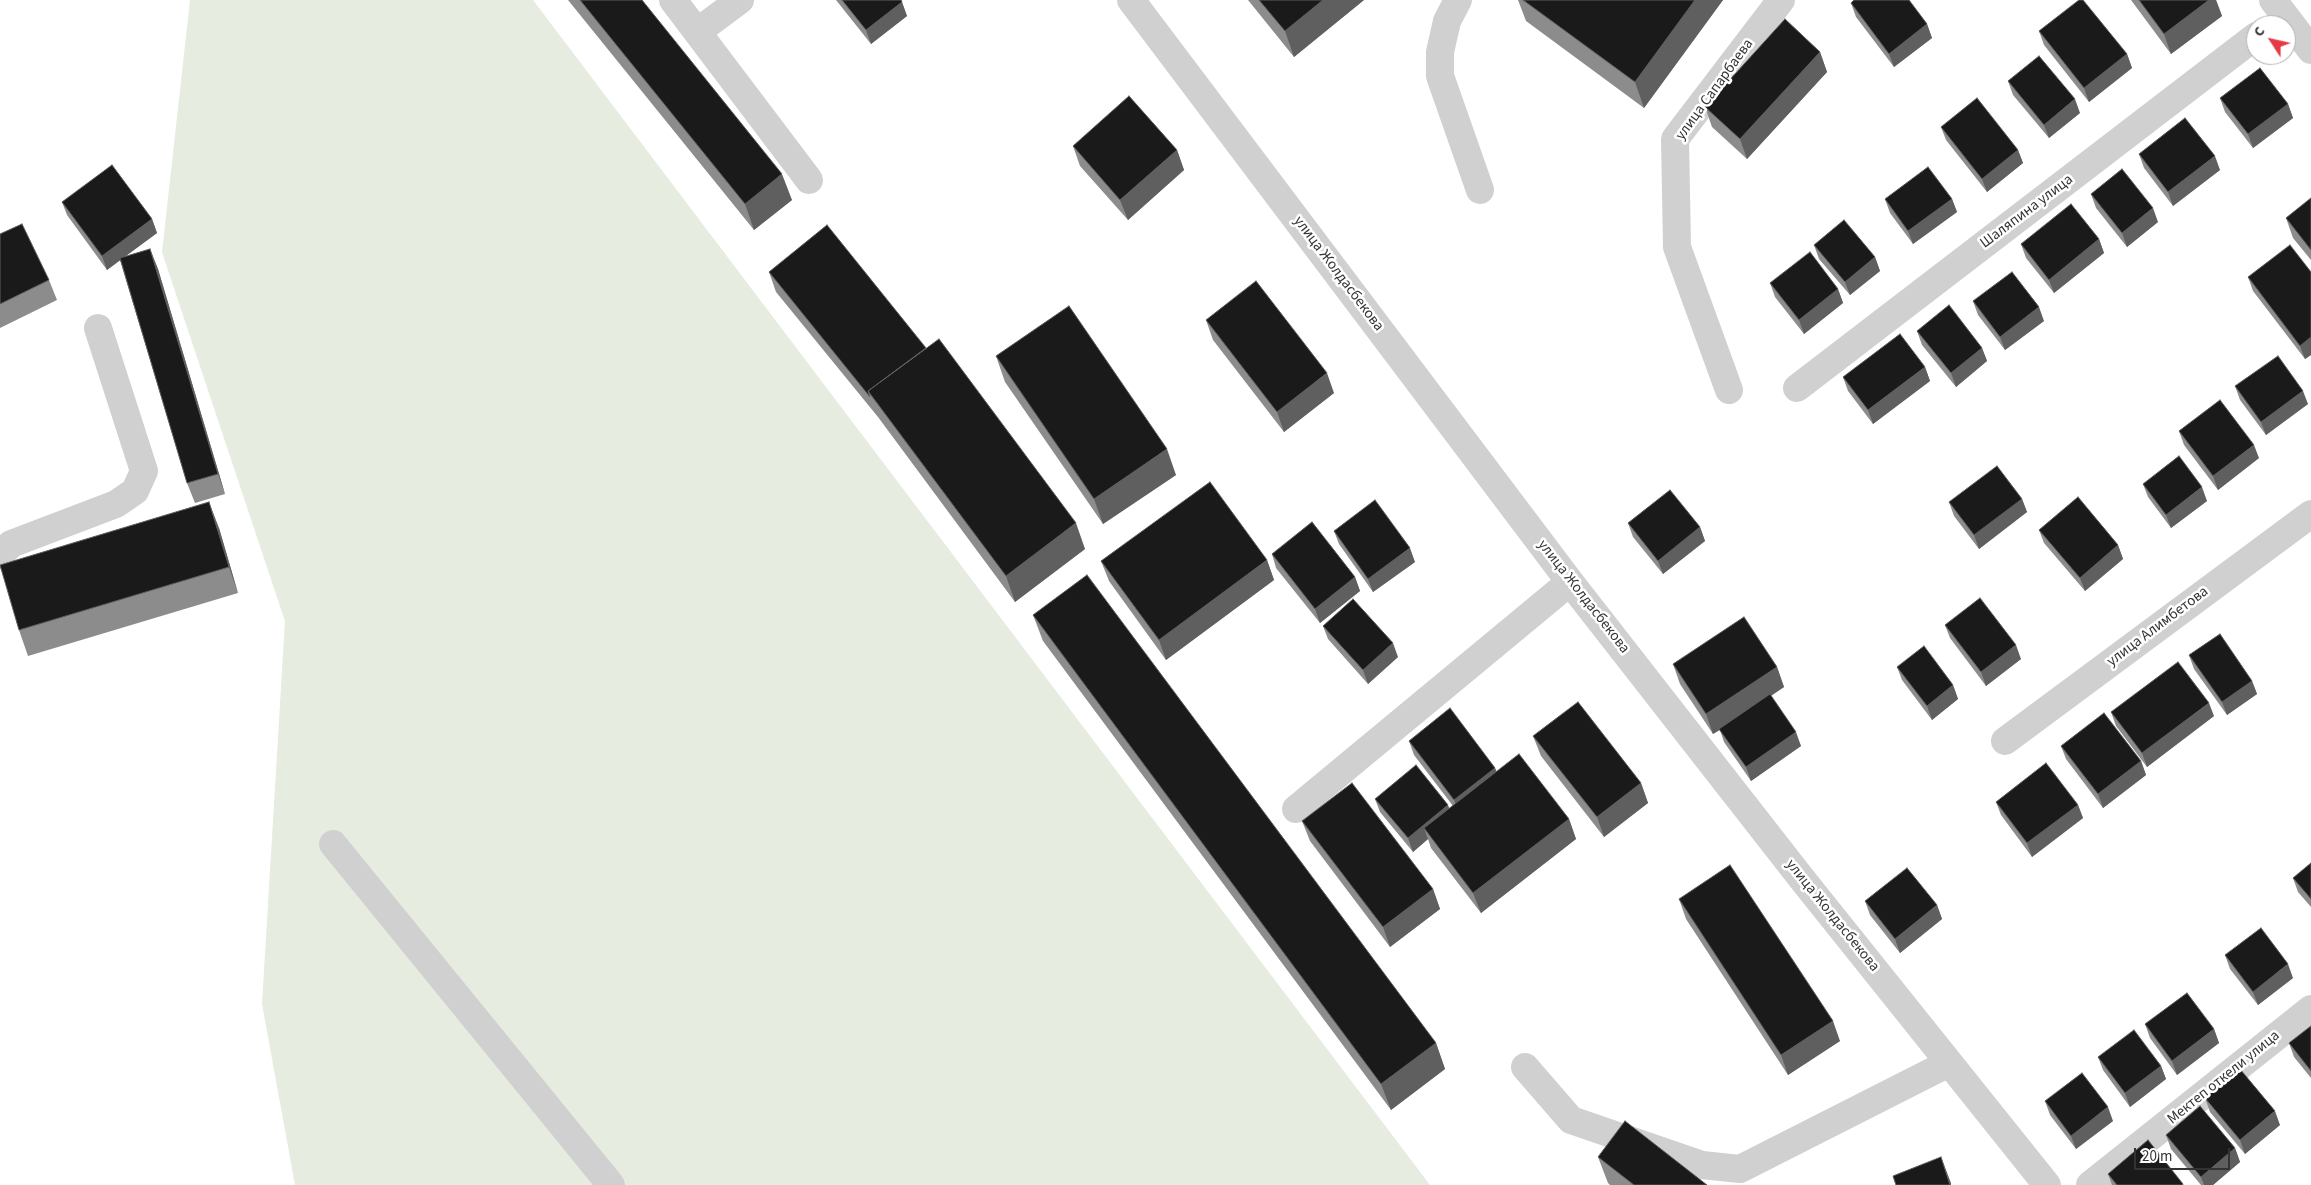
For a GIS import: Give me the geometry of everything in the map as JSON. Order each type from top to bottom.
[{"type":"street","points":[[673,0],[809,180]]},
{"type":"street","points":[[697,32],[740,0]]},
{"type":"street","name":"улица Жолдасбекова","points":[[1131,0],[1570,582],[1796,871],[2047,1185]]},
{"type":"street","points":[[1458,0],[1447,21],[1440,52],[1440,76],[1480,190]]},
{"type":"street","name":"улица Сапарбаева","points":[[1729,390],[1677,247],[1675,139],[1781,0]]},
{"type":"street","points":[[2276,13],[2311,50]]},
{"type":"street","name":"Шаляпина улица","points":[[1797,388],[2246,44]]},
{"type":"street","points":[[0,555],[11,544],[116,504],[134,491],[144,471],[98,328]]},
{"type":"street","name":"улица Алимбетова","points":[[2005,741],[2311,514]]},
{"type":"street","points":[[1296,809],[1570,582]]},
{"type":"street","points":[[333,844],[611,1185]]},
{"type":"street","name":"Мектеп откели улица","points":[[2090,1185],[2311,1009]]},
{"type":"street","points":[[1525,1068],[1571,1120],[1702,1165],[1740,1169],[1949,1063]]},
{"type":"shaded area","points":[[190,0],[533,0],[1430,1185],[295,1185],[262,1004],[285,621],[162,252]]},
{"type":"building","points":[[580,0],[642,0],[782,174],[745,204]]},
{"type":"building","points":[[842,0],[901,0],[902,2],[866,30]]},
{"type":"building","points":[[1259,0],[1323,0],[1285,31]]},
{"type":"building","points":[[1523,0],[1695,0],[1635,82]]},
{"type":"building","points":[[1854,0],[1909,0],[1927,24],[1889,54],[1851,3]]},
{"type":"building","points":[[2079,0],[2083,0],[2127,54],[2084,88],[2039,31]]},
{"type":"building","points":[[2139,0],[2209,0],[2164,34]]},
{"type":"building","points":[[1785,19],[1820,52],[1740,139],[1705,107]]},
{"type":"building","points":[[2039,56],[2075,99],[2044,125],[2008,81]]},
{"type":"building","points":[[2260,68],[2288,104],[2248,134],[2220,98]]},
{"type":"building","points":[[1129,96],[1177,150],[1120,200],[1073,146]]},
{"type":"building","points":[[1977,98],[2018,150],[1982,179],[1941,127]]},
{"type":"building","points":[[2185,118],[2215,156],[2168,192],[2139,154]]},
{"type":"building","points":[[112,165],[152,219],[102,256],[62,202]]},
{"type":"building","points":[[1928,167],[1952,199],[1908,231],[1885,199]]},
{"type":"building","points":[[2122,169],[2153,208],[2122,233],[2091,194]]},
{"type":"building","points":[[2311,198],[2311,250],[2286,218]]},
{"type":"building","points":[[2071,204],[2099,239],[2049,280],[2021,244]]},
{"type":"building","points":[[1844,220],[1875,257],[1845,282],[1814,245]]},
{"type":"building","points":[[22,224],[49,280],[0,304],[0,234]]},
{"type":"building","points":[[827,225],[926,348],[868,391],[870,397],[769,272]]},
{"type":"building","points":[[2290,245],[2311,272],[2311,337],[2300,346],[2248,277]]},
{"type":"building","points":[[150,249],[218,474],[187,483],[120,258]]},
{"type":"building","points":[[1810,252],[1838,289],[1799,320],[1770,283]]},
{"type":"building","points":[[2012,272],[2039,307],[2000,337],[1973,301]]},
{"type":"building","points":[[1256,281],[1327,373],[1277,412],[1206,320]]},
{"type":"building","points":[[1949,305],[1982,348],[1951,373],[1917,331]]},
{"type":"building","points":[[1069,306],[1167,449],[1094,499],[996,356]]},
{"type":"building","points":[[1900,334],[1925,367],[1868,410],[1843,377]]},
{"type":"building","points":[[939,339],[1076,523],[1006,576],[868,391]]},
{"type":"building","points":[[2278,356],[2303,391],[2261,422],[2235,386]]},
{"type":"building","points":[[2220,400],[2254,445],[2213,476],[2179,431]]},
{"type":"building","points":[[2179,456],[2202,487],[2166,515],[2143,484]]},
{"type":"building","points":[[1997,466],[2022,499],[1974,535],[1949,502]]},
{"type":"building","points":[[1210,482],[1267,560],[1159,640],[1101,561]]},
{"type":"building","points":[[1670,490],[1700,527],[1658,561],[1628,523]]},
{"type":"building","points":[[2078,497],[2118,545],[2080,578],[2039,530]]},
{"type":"building","points":[[1375,500],[1410,548],[1368,579],[1334,531]]},
{"type":"building","points":[[209,502],[229,567],[19,630],[0,565]]},
{"type":"building","points":[[1312,522],[1355,577],[1315,609],[1272,554]]},
{"type":"building","points":[[1087,575],[1436,1043],[1381,1084],[1033,615]]},
{"type":"building","points":[[1980,598],[2016,645],[1981,672],[1945,625]]},
{"type":"building","points":[[1353,599],[1393,643],[1363,670],[1323,626]]},
{"type":"building","points":[[1744,617],[1777,667],[1706,714],[1673,664]]},
{"type":"building","points":[[2220,634],[2252,681],[2222,702],[2189,655]]},
{"type":"building","points":[[1924,646],[1953,685],[1927,706],[1897,667]]},
{"type":"building","points":[[2178,662],[2209,703],[2142,753],[2111,712]]},
{"type":"building","points":[[1770,694],[1796,732],[1746,767],[1719,729]]},
{"type":"building","points":[[1578,702],[1641,783],[1597,817],[1533,736]]},
{"type":"building","points":[[1450,708],[1495,768],[1454,800],[1409,741]]},
{"type":"building","points":[[2104,713],[2141,761],[2098,794],[2061,746]]},
{"type":"building","points":[[1519,754],[1569,819],[1473,893],[1424,828]]},
{"type":"building","points":[[2046,763],[2078,805],[2027,843],[1996,802]]},
{"type":"building","points":[[1416,765],[1448,805],[1408,838],[1375,799]]},
{"type":"building","points":[[1352,783],[1433,889],[1383,927],[1302,821]]},
{"type":"building","points":[[2311,863],[2311,899],[2293,878]]},
{"type":"building","points":[[1730,865],[1833,1021],[1781,1055],[1679,899]]},
{"type":"building","points":[[1907,868],[1937,905],[1895,939],[1865,901]]},
{"type":"building","points":[[2261,928],[2288,964],[2253,992],[2225,955]]},
{"type":"building","points":[[2187,993],[2214,1029],[2172,1061],[2145,1024]]},
{"type":"building","points":[[2311,1026],[2311,1071],[2289,1043]]},
{"type":"building","points":[[2134,1030],[2161,1066],[2125,1093],[2098,1057]]},
{"type":"building","points":[[2240,1069],[2275,1111],[2240,1140],[2205,1098]]},
{"type":"building","points":[[2082,1073],[2108,1107],[2071,1136],[2045,1101]]},
{"type":"building","points":[[2200,1106],[2235,1148],[2201,1177],[2166,1135]]},
{"type":"building","points":[[1625,1121],[1707,1185],[1634,1185],[1598,1157]]},
{"type":"building","points":[[2148,1140],[2182,1185],[2117,1185],[2108,1174]]},
{"type":"building","points":[[1941,1157],[1950,1185],[1896,1185],[1893,1176]]}]
